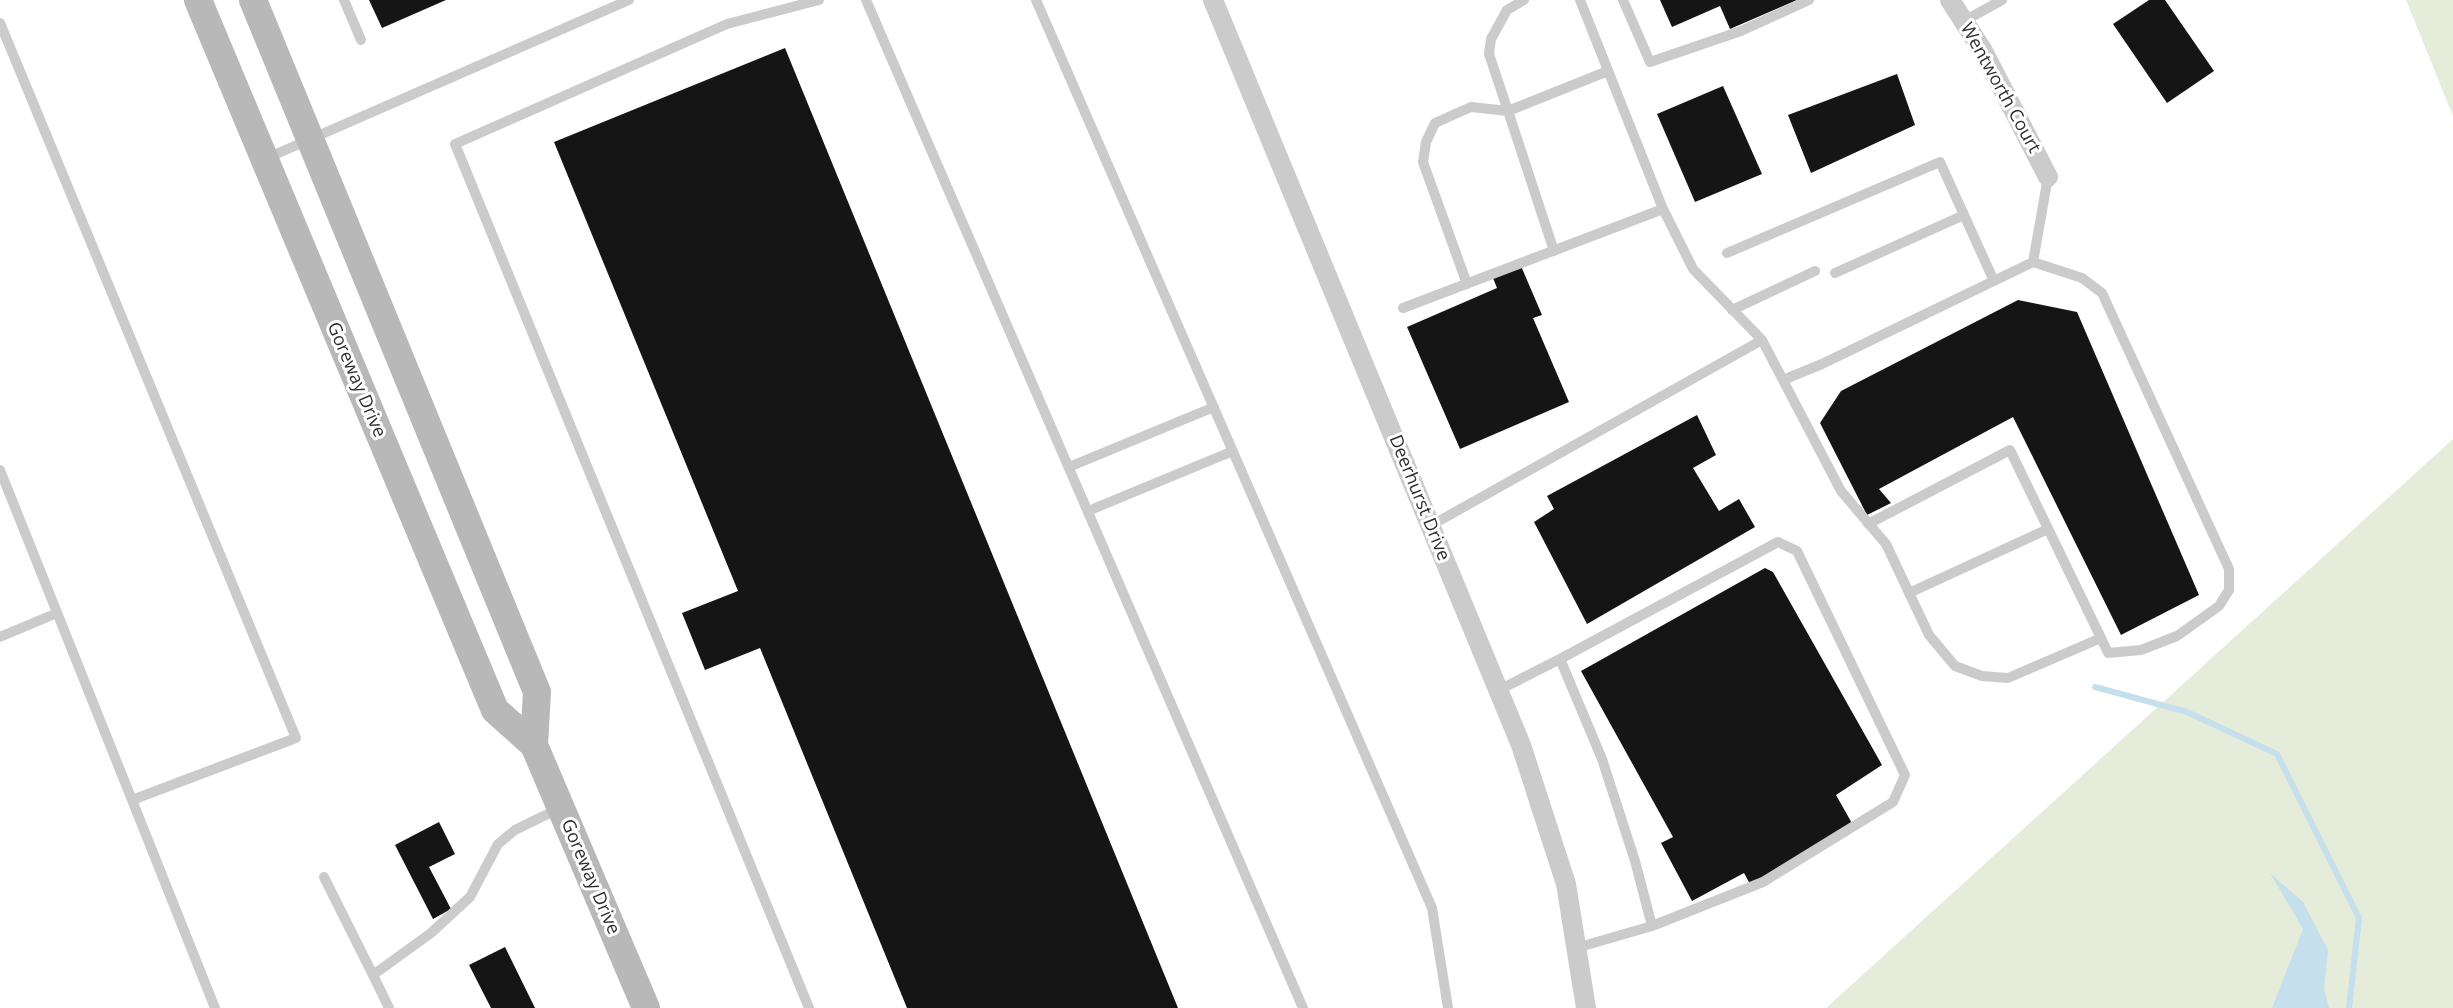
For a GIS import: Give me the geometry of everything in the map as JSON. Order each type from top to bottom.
[{"type":"main road","name":"Goreway Drive","points":[[198,0],[495,710],[534,746],[646,1008]]},
{"type":"main road","name":"Goreway Drive","points":[[253,0],[537,692],[534,746]]},
{"type":"street","name":"Deerhurst Drive","points":[[1213,0],[1521,745],[1566,884],[1586,1008]]},
{"type":"street","name":"Wentworth Court","points":[[1950,0],[1983,51],[2048,177]]},
{"type":"lane","points":[[344,0],[361,40]]},
{"type":"lane","points":[[264,159],[629,0]]},
{"type":"lane","points":[[810,1008],[455,144],[727,24],[819,0]]},
{"type":"lane","points":[[866,0],[1303,1008]]},
{"type":"lane","points":[[1036,0],[1432,908],[1448,1008]]},
{"type":"lane","points":[[1524,0],[1507,10],[1491,39],[1489,54],[1554,251]]},
{"type":"lane","points":[[1580,0],[1663,209],[1693,269],[1762,340],[1841,491],[1886,544],[1929,635],[1955,666],[1982,676],[2008,678],[2101,638]]},
{"type":"lane","points":[[1623,0],[1650,62],[1741,31],[1809,0]]},
{"type":"lane","points":[[1964,21],[2002,0]]},
{"type":"lane","points":[[0,23],[296,738],[132,800]]},
{"type":"lane","points":[[1467,284],[1423,162],[1426,142],[1435,123],[1471,107],[1508,111],[1608,71]]},
{"type":"lane","points":[[1727,253],[1940,162],[1994,281]]},
{"type":"lane","points":[[2033,262],[2048,177]]},
{"type":"lane","points":[[1403,308],[1663,209]]},
{"type":"lane","points":[[1835,273],[1964,216]]},
{"type":"lane","points":[[1783,380],[1822,364],[2033,262],[2082,278],[2102,293],[2229,569],[2229,590],[2219,606],[2177,636],[2140,650],[2108,653],[2010,450],[1868,524]]},
{"type":"lane","points":[[1732,310],[1815,271]]},
{"type":"lane","points":[[1430,526],[1762,340]]},
{"type":"lane","points":[[1069,467],[1214,407]]},
{"type":"lane","points":[[1088,511],[1233,451]]},
{"type":"lane","points":[[0,470],[214,1008]]},
{"type":"lane","points":[[1910,593],[2048,530]]},
{"type":"lane","points":[[1498,690],[1778,542],[1797,551],[1905,775],[1893,802],[1763,882],[1652,926],[1576,948]]},
{"type":"lane","points":[[0,637],[57,613]]},
{"type":"lane","points":[[1560,659],[1602,759],[1635,861],[1652,926]]},
{"type":"lane","points":[[373,975],[431,933],[470,897],[498,844],[516,830],[560,808]]},
{"type":"lane","points":[[324,877],[389,1008]]},
{"type":"green space","points":[[2406,0],[2453,0],[2453,116]]},
{"type":"green space","points":[[2453,439],[2453,1008],[1826,1008]]},
{"type":"water","points":[[2270,873],[2303,902],[2328,950],[2324,990],[2329,1008],[2272,1008],[2303,929]]},
{"type":"building","points":[[369,0],[446,0],[382,28]]},
{"type":"building","points":[[1660,0],[1797,0],[1730,29],[1720,6],[1672,27]]},
{"type":"building","points":[[2149,0],[2165,0],[2214,71],[2167,103],[2113,24]]},
{"type":"building","points":[[785,48],[1178,1008],[907,1008],[760,648],[705,670],[682,613],[738,591],[554,142]]},
{"type":"building","points":[[1897,74],[1915,125],[1811,173],[1788,115]]},
{"type":"building","points":[[1723,86],[1762,174],[1695,202],[1657,114]]},
{"type":"building","points":[[1521,266],[1542,315],[1533,318],[1569,402],[1460,449],[1407,327],[1497,288],[1493,278]]},
{"type":"building","points":[[2018,300],[2077,312],[2199,595],[2121,635],[2013,417],[1879,489],[1891,503],[1867,515],[1820,423],[1841,391]]},
{"type":"building","points":[[1697,415],[1716,455],[1693,468],[1719,511],[1739,499],[1755,527],[1587,624],[1534,522],[1554,509],[1547,496]]},
{"type":"building","points":[[1765,568],[1773,572],[1882,765],[1836,795],[1853,825],[1750,884],[1744,873],[1692,901],[1661,843],[1673,837],[1581,671]]},
{"type":"building","points":[[439,822],[455,854],[429,867],[451,909],[433,919],[395,845]]},
{"type":"building","points":[[505,947],[535,1008],[491,1008],[469,965]]},
{"type":"waterway","points":[[2095,687],[2187,712],[2277,754],[2359,918],[2349,1008]]}]
